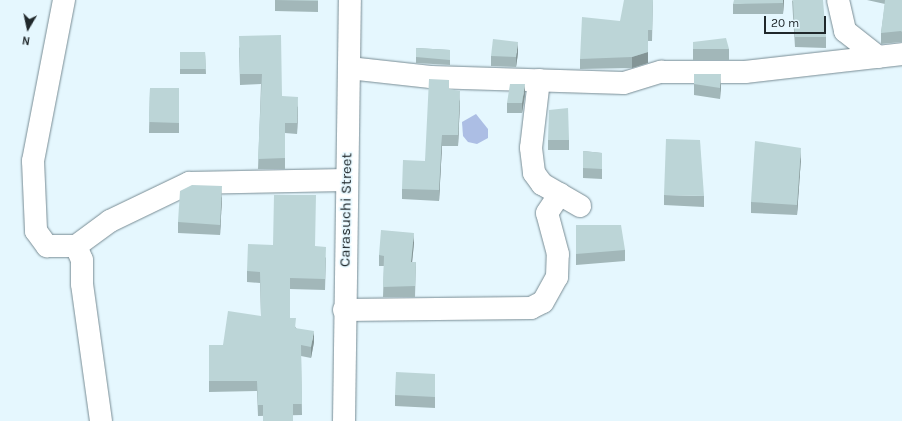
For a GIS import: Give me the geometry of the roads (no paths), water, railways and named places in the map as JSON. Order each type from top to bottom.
[{"type":"street","points":[[64,0],[33,161],[36,231],[47,246],[76,246],[110,221],[189,183],[346,180]]},
{"type":"street","name":"Carasuchi Street","points":[[344,421],[344,310],[350,0]]},
{"type":"street","points":[[838,0],[845,31],[878,57]]},
{"type":"street","points":[[349,68],[431,77],[624,83],[660,72],[745,72],[902,54]]},
{"type":"street","points":[[539,80],[532,163],[542,184],[580,206]]},
{"type":"street","points":[[344,310],[530,308],[543,302],[557,277],[558,254],[547,213],[560,194]]},
{"type":"street","points":[[76,246],[82,260],[82,284],[101,421]]},
{"type":"water","points":[[476,114],[488,129],[488,138],[477,144],[468,142],[463,136],[462,122]]}]
